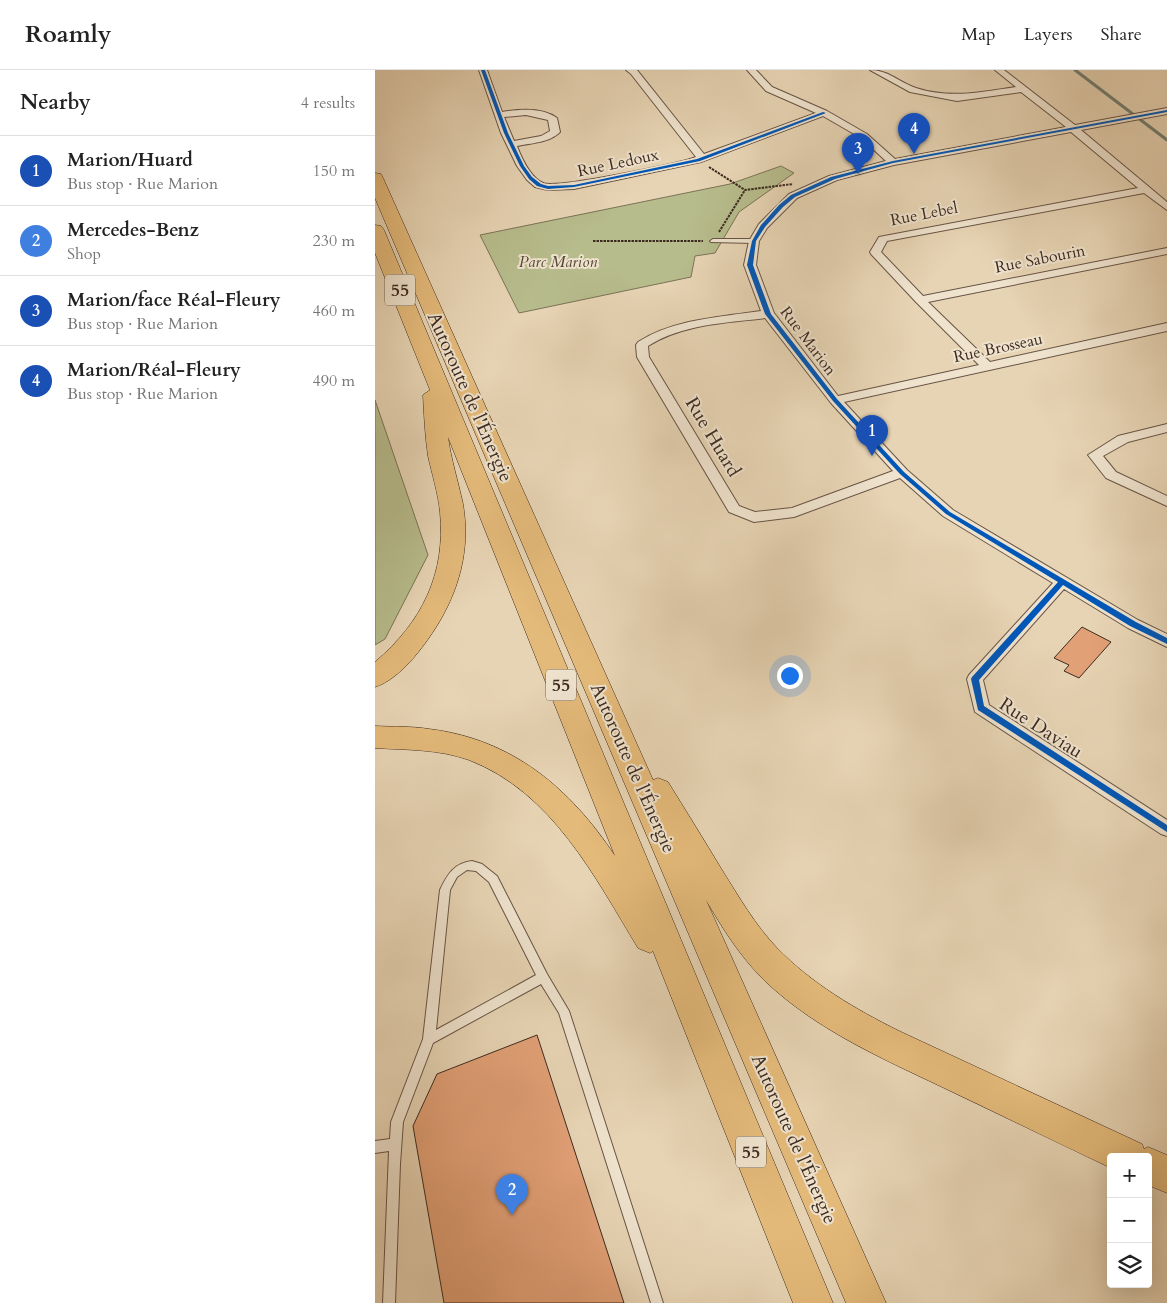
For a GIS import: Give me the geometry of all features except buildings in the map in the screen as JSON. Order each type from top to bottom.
[{"type":"highway","name":"Autoroute de l'Énergie","points":[[375,178],[866,1303]]},
{"type":"highway","name":"Autoroute de l'Énergie","points":[[375,230],[813,1303]]},
{"type":"highway","points":[[375,677],[401,654],[426,623],[443,591],[450,568],[453,543],[452,519],[438,446],[432,369]]},
{"type":"highway","points":[[599,690],[729,909],[760,952],[786,978],[815,1002],[865,1032],[1120,1153]]},
{"type":"highway","points":[[375,737],[420,738],[464,746],[501,761],[537,785],[554,800],[585,836],[689,1001]]},
{"type":"highway","points":[[1152,1168],[1167,1174]]},
{"type":"street","points":[[630,70],[634,72],[701,157],[698,160]]},
{"type":"street","points":[[751,70],[769,89],[823,113],[864,136],[893,162]]},
{"type":"street","points":[[874,70],[913,90],[957,98],[1023,89]]},
{"type":"street","points":[[999,70],[1074,129],[1167,208]]},
{"type":"street","name":"Rue Ledoux","points":[[486,71],[499,115],[527,175],[539,185],[554,188],[574,186],[698,160],[823,113]]},
{"type":"street","name":"Rue Marion","points":[[1167,111],[893,162],[833,178],[807,188],[781,206],[763,226],[754,241],[750,265],[768,314],[835,400],[902,473],[948,513],[1133,624],[1167,641]]},
{"type":"street","points":[[499,115],[514,112],[537,112],[553,118],[555,132],[544,138],[511,144]]},
{"type":"street","name":"Rue Lebel","points":[[988,367],[920,300],[875,252],[883,239],[1145,190]]},
{"type":"street","name":"Rue Sabourin","points":[[920,300],[1167,251]]},
{"type":"street","name":"Rue Huard","points":[[768,314],[682,328],[651,337],[642,346],[643,357],[734,508],[754,517],[795,512],[902,473]]},
{"type":"street","name":"Rue Brosseau","points":[[835,400],[1167,327]]},
{"type":"street","points":[[1167,428],[1123,439],[1095,455],[1111,476],[1167,502]]},
{"type":"street","name":"Rue Daviau","points":[[1062,582],[975,679],[981,708],[1167,829]]},
{"type":"lane","points":[[713,241],[754,241]]},
{"type":"lane","points":[[389,1303],[397,1122],[429,1039],[445,890],[451,876],[459,868],[469,865],[483,870],[493,879],[543,977],[564,1011],[657,1303]]},
{"type":"lane","points":[[429,1039],[543,977]]},
{"type":"lane","points":[[375,1147],[395,1144]]},
{"type":"path","points":[[698,160],[745,190],[789,183],[807,188]]},
{"type":"path","points":[[593,241],[713,241],[745,190]]},
{"type":"green space","name":"Parc Marion","points":[[781,166],[794,173],[739,212],[715,253],[695,256],[691,277],[519,313],[480,235],[730,184]]},
{"type":"green space","points":[[375,400],[428,555],[385,639],[375,645]]},
{"type":"waterway","points":[[1075,70],[1167,140]]},
{"type":"cycle path","points":[[483,70],[506,133],[522,166],[539,185],[548,187],[574,186],[698,160],[824,113]]},
{"type":"cycle path","points":[[1167,111],[893,162],[833,178],[793,196],[781,206],[763,226],[754,241],[750,265],[768,314],[835,400],[902,473],[948,513],[1133,624],[1167,641]]},
{"type":"cycle path","points":[[1062,582],[975,679],[981,708],[1167,829]]},
{"type":"place","name":"Marion/Réal-Fleury","points":[[914,154]]},
{"type":"place","name":"Marion/face Réal-Fleury","points":[[858,174]]},
{"type":"place","name":"Marion/Huard","points":[[872,456]]},
{"type":"place","name":"Mercedes-Benz","points":[[512,1215]]}]
